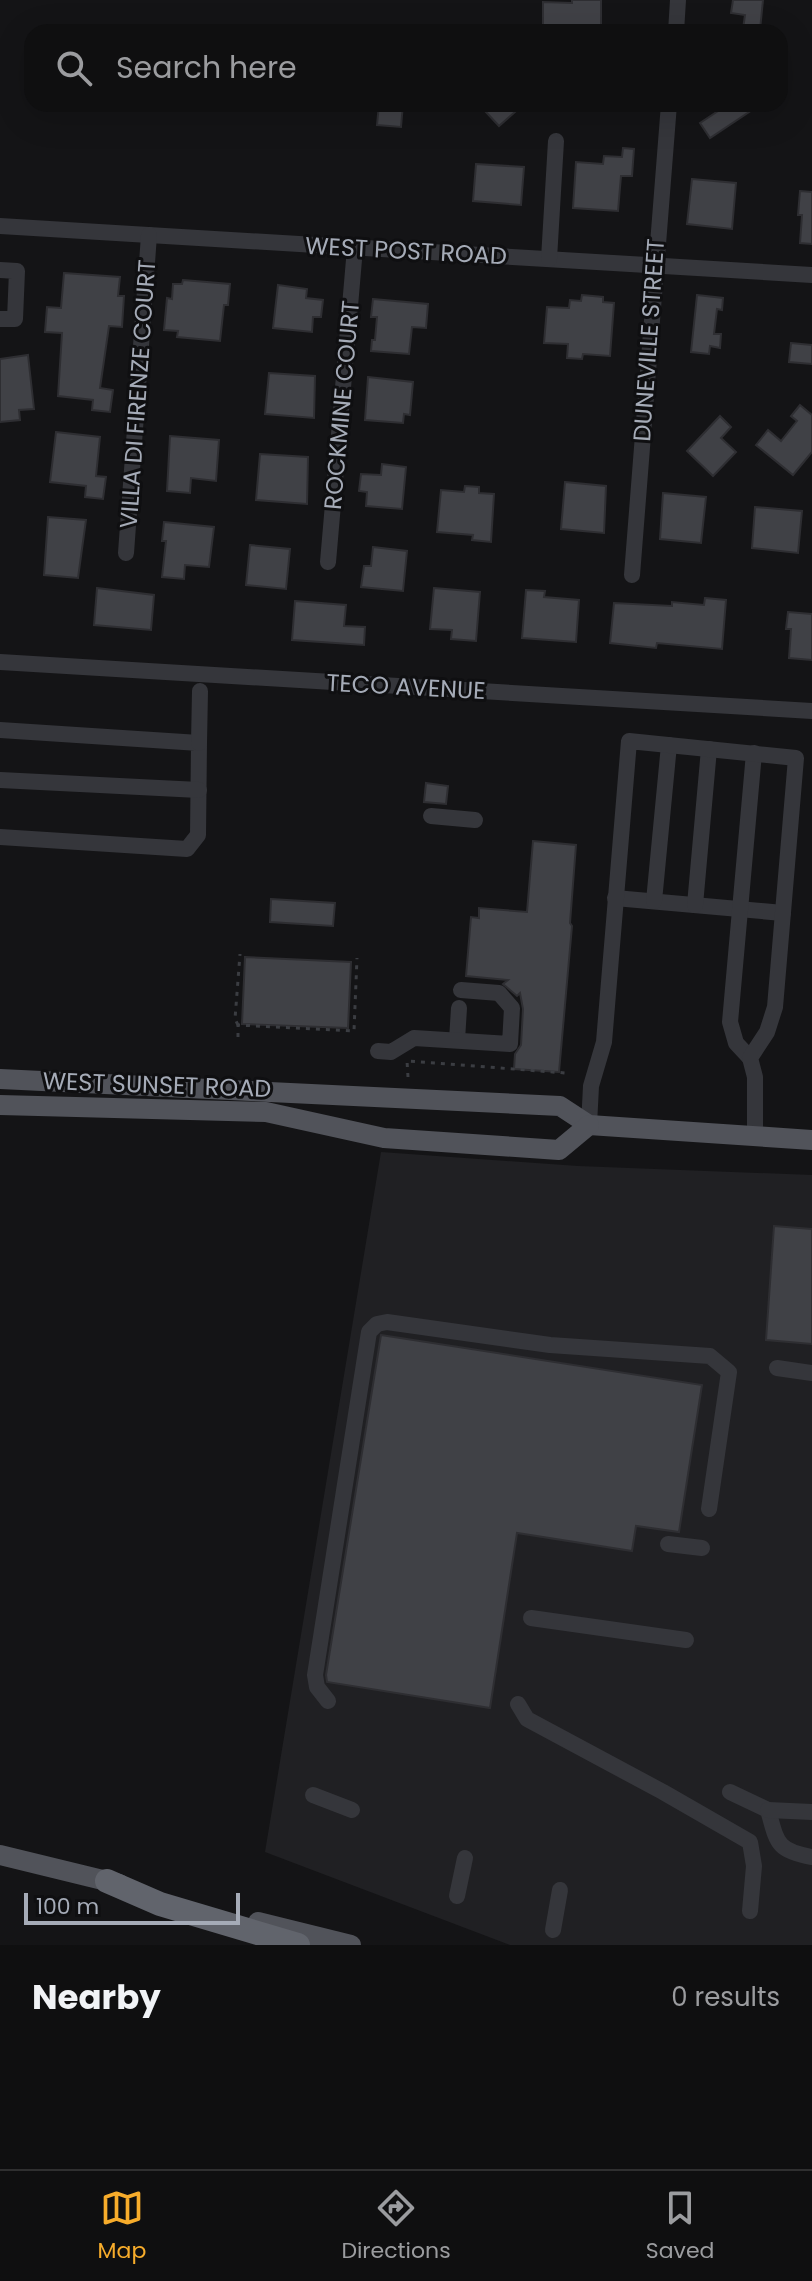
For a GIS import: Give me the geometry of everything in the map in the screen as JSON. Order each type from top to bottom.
[{"type":"highway","points":[[107,1881],[160,1904],[298,1945]]},
{"type":"main road","name":"WEST SUNSET ROAD","points":[[0,1079],[560,1106],[589,1125],[812,1140]]},
{"type":"main road","name":"WEST SUNSET ROAD","points":[[0,1105],[266,1112],[384,1138],[559,1150],[589,1125]]},
{"type":"main road","points":[[0,1855],[351,1945]]},
{"type":"street","points":[[676,24],[678,0]]},
{"type":"street","name":"DUNEVILLE STREET","points":[[632,575],[668,112]]},
{"type":"street","points":[[549,259],[556,141]]},
{"type":"street","name":"WEST POST ROAD","points":[[0,226],[812,275]]},
{"type":"street","name":"VILLA DI FIRENZE COURT","points":[[126,553],[149,235]]},
{"type":"street","name":"ROCKMINE COURT","points":[[328,562],[355,248]]},
{"type":"street","points":[[0,270],[17,271],[15,319],[0,319]]},
{"type":"street","name":"TECO AVENUE","points":[[0,662],[812,711]]},
{"type":"street","points":[[0,837],[187,849],[198,835],[200,691]]},
{"type":"street","points":[[0,730],[199,743]]},
{"type":"street","points":[[589,1125],[591,1086],[604,1042],[629,741],[796,758],[775,1007],[767,1032],[750,1058]]},
{"type":"street","points":[[654,901],[669,745]]},
{"type":"street","points":[[695,905],[709,749]]},
{"type":"street","points":[[754,753],[730,1022],[736,1043],[750,1058],[755,1077],[755,1137]]},
{"type":"street","points":[[0,780],[199,790]]},
{"type":"street","points":[[431,816],[475,820]]},
{"type":"street","points":[[615,898],[783,913]]},
{"type":"street","points":[[378,1051],[391,1052],[414,1038],[510,1044],[512,1008],[499,993],[461,990]]},
{"type":"street","points":[[457,1040],[459,1008]]},
{"type":"street","points":[[328,1701],[317,1687],[315,1675],[369,1332],[377,1324],[387,1322],[550,1345],[710,1356],[729,1372],[709,1509]]},
{"type":"street","points":[[777,1368],[812,1373]]},
{"type":"street","points":[[668,1544],[702,1548]]},
{"type":"street","points":[[531,1618],[686,1640]]},
{"type":"street","points":[[518,1704],[527,1719],[750,1842],[754,1866],[750,1911]]},
{"type":"street","points":[[730,1792],[768,1810],[812,1812]]},
{"type":"street","points":[[313,1795],[352,1810]]},
{"type":"street","points":[[768,1810],[778,1844],[791,1854],[812,1857]]},
{"type":"street","points":[[457,1896],[465,1858]]},
{"type":"street","points":[[553,1930],[560,1890]]},
{"type":"path","points":[[238,1037],[235,1019],[240,954]]},
{"type":"path","points":[[238,1025],[354,1031],[357,958]]},
{"type":"path","points":[[408,1077],[407,1061],[566,1073]]},
{"type":"shaded area","points":[[381,1152],[578,1166],[812,1175],[812,1945],[510,1945],[265,1852]]},
{"type":"building","points":[[572,0],[601,0],[601,24],[543,24],[543,2],[572,3]]},
{"type":"building","points":[[733,0],[763,0],[761,24],[744,24],[745,15],[731,13]]},
{"type":"building","points":[[378,112],[402,112],[401,127],[377,125]]},
{"type":"building","points":[[486,112],[515,112],[499,126]]},
{"type":"building","points":[[716,112],[749,112],[710,138],[700,123]]},
{"type":"building","points":[[623,148],[634,149],[632,176],[621,176],[618,211],[573,208],[576,162],[603,164],[604,156],[622,157]]},
{"type":"building","points":[[476,164],[524,167],[521,205],[473,201]]},
{"type":"building","points":[[692,179],[736,183],[732,229],[687,224]]},
{"type":"building","points":[[800,191],[812,192],[812,244],[800,243]]},
{"type":"building","points":[[64,273],[120,277],[118,296],[124,296],[122,327],[109,326],[100,388],[113,390],[110,412],[92,410],[93,400],[58,396],[62,333],[45,332],[47,307],[61,308]]},
{"type":"building","points":[[183,280],[230,284],[220,341],[177,337],[178,331],[164,330],[167,298],[172,299],[173,284],[182,284]]},
{"type":"building","points":[[278,285],[307,289],[306,298],[323,300],[321,317],[313,317],[312,332],[273,328]]},
{"type":"building","points":[[582,295],[603,297],[603,302],[614,303],[610,356],[583,354],[582,359],[567,358],[568,344],[544,343],[547,307],[569,308],[570,300],[581,301]]},
{"type":"building","points":[[697,295],[723,298],[722,310],[717,309],[714,334],[721,334],[720,348],[710,346],[709,354],[691,352]]},
{"type":"building","points":[[373,299],[428,304],[426,328],[412,327],[409,354],[371,351],[377,317],[371,317]]},
{"type":"building","points":[[791,343],[812,345],[812,364],[789,362]]},
{"type":"building","points":[[28,355],[34,409],[19,410],[20,420],[0,422],[0,359]]},
{"type":"building","points":[[269,373],[315,376],[314,418],[265,414]]},
{"type":"building","points":[[368,377],[413,382],[410,415],[404,414],[403,423],[365,420]]},
{"type":"building","points":[[800,405],[812,415],[812,452],[793,475],[756,445],[768,430],[781,441],[797,421],[791,416]]},
{"type":"building","points":[[720,416],[731,427],[721,438],[736,452],[713,476],[687,451]]},
{"type":"building","points":[[56,432],[100,437],[96,476],[106,477],[103,499],[85,497],[86,486],[50,482]]},
{"type":"building","points":[[170,436],[219,440],[216,481],[191,478],[190,493],[167,491]]},
{"type":"building","points":[[260,454],[308,457],[307,504],[256,500]]},
{"type":"building","points":[[382,464],[406,467],[402,509],[366,506],[367,492],[359,491],[361,474],[381,475]]},
{"type":"building","points":[[565,482],[606,486],[604,533],[561,529]]},
{"type":"building","points":[[465,486],[479,487],[479,493],[494,494],[491,542],[472,540],[473,535],[437,532],[441,490],[464,492]]},
{"type":"building","points":[[663,493],[706,497],[701,543],[660,539]]},
{"type":"building","points":[[755,507],[802,511],[798,553],[752,548]]},
{"type":"building","points":[[48,517],[86,520],[78,578],[44,575]]},
{"type":"building","points":[[164,522],[214,527],[209,567],[185,565],[184,579],[162,577],[166,541],[162,541]]},
{"type":"building","points":[[250,545],[290,549],[286,589],[246,585]]},
{"type":"building","points":[[373,547],[407,551],[403,591],[361,587],[364,566],[371,566]]},
{"type":"building","points":[[97,588],[154,595],[151,630],[94,625]]},
{"type":"building","points":[[434,588],[480,592],[476,641],[451,639],[452,630],[430,629]]},
{"type":"building","points":[[526,590],[545,591],[544,597],[579,600],[576,642],[522,638]]},
{"type":"building","points":[[705,598],[726,600],[722,649],[657,643],[656,648],[610,643],[614,603],[704,605]]},
{"type":"building","points":[[295,601],[346,605],[344,626],[365,627],[364,645],[292,640]]},
{"type":"building","points":[[788,612],[812,614],[812,660],[789,658],[791,629],[786,629]]},
{"type":"building","points":[[426,783],[448,786],[446,804],[424,802]]},
{"type":"building","points":[[533,841],[576,845],[559,1072],[514,1069],[515,1054],[521,1045],[523,1009],[520,993],[517,996],[503,984],[508,980],[466,976],[471,917],[479,918],[479,908],[527,912]]},
{"type":"building","points":[[271,899],[335,903],[333,926],[270,922]]},
{"type":"building","points":[[245,957],[351,962],[348,1028],[242,1024]]},
{"type":"building","points":[[774,1226],[812,1229],[812,1344],[766,1340]]},
{"type":"building","points":[[381,1335],[702,1385],[679,1532],[636,1526],[632,1551],[517,1533],[490,1708],[327,1682]]}]
